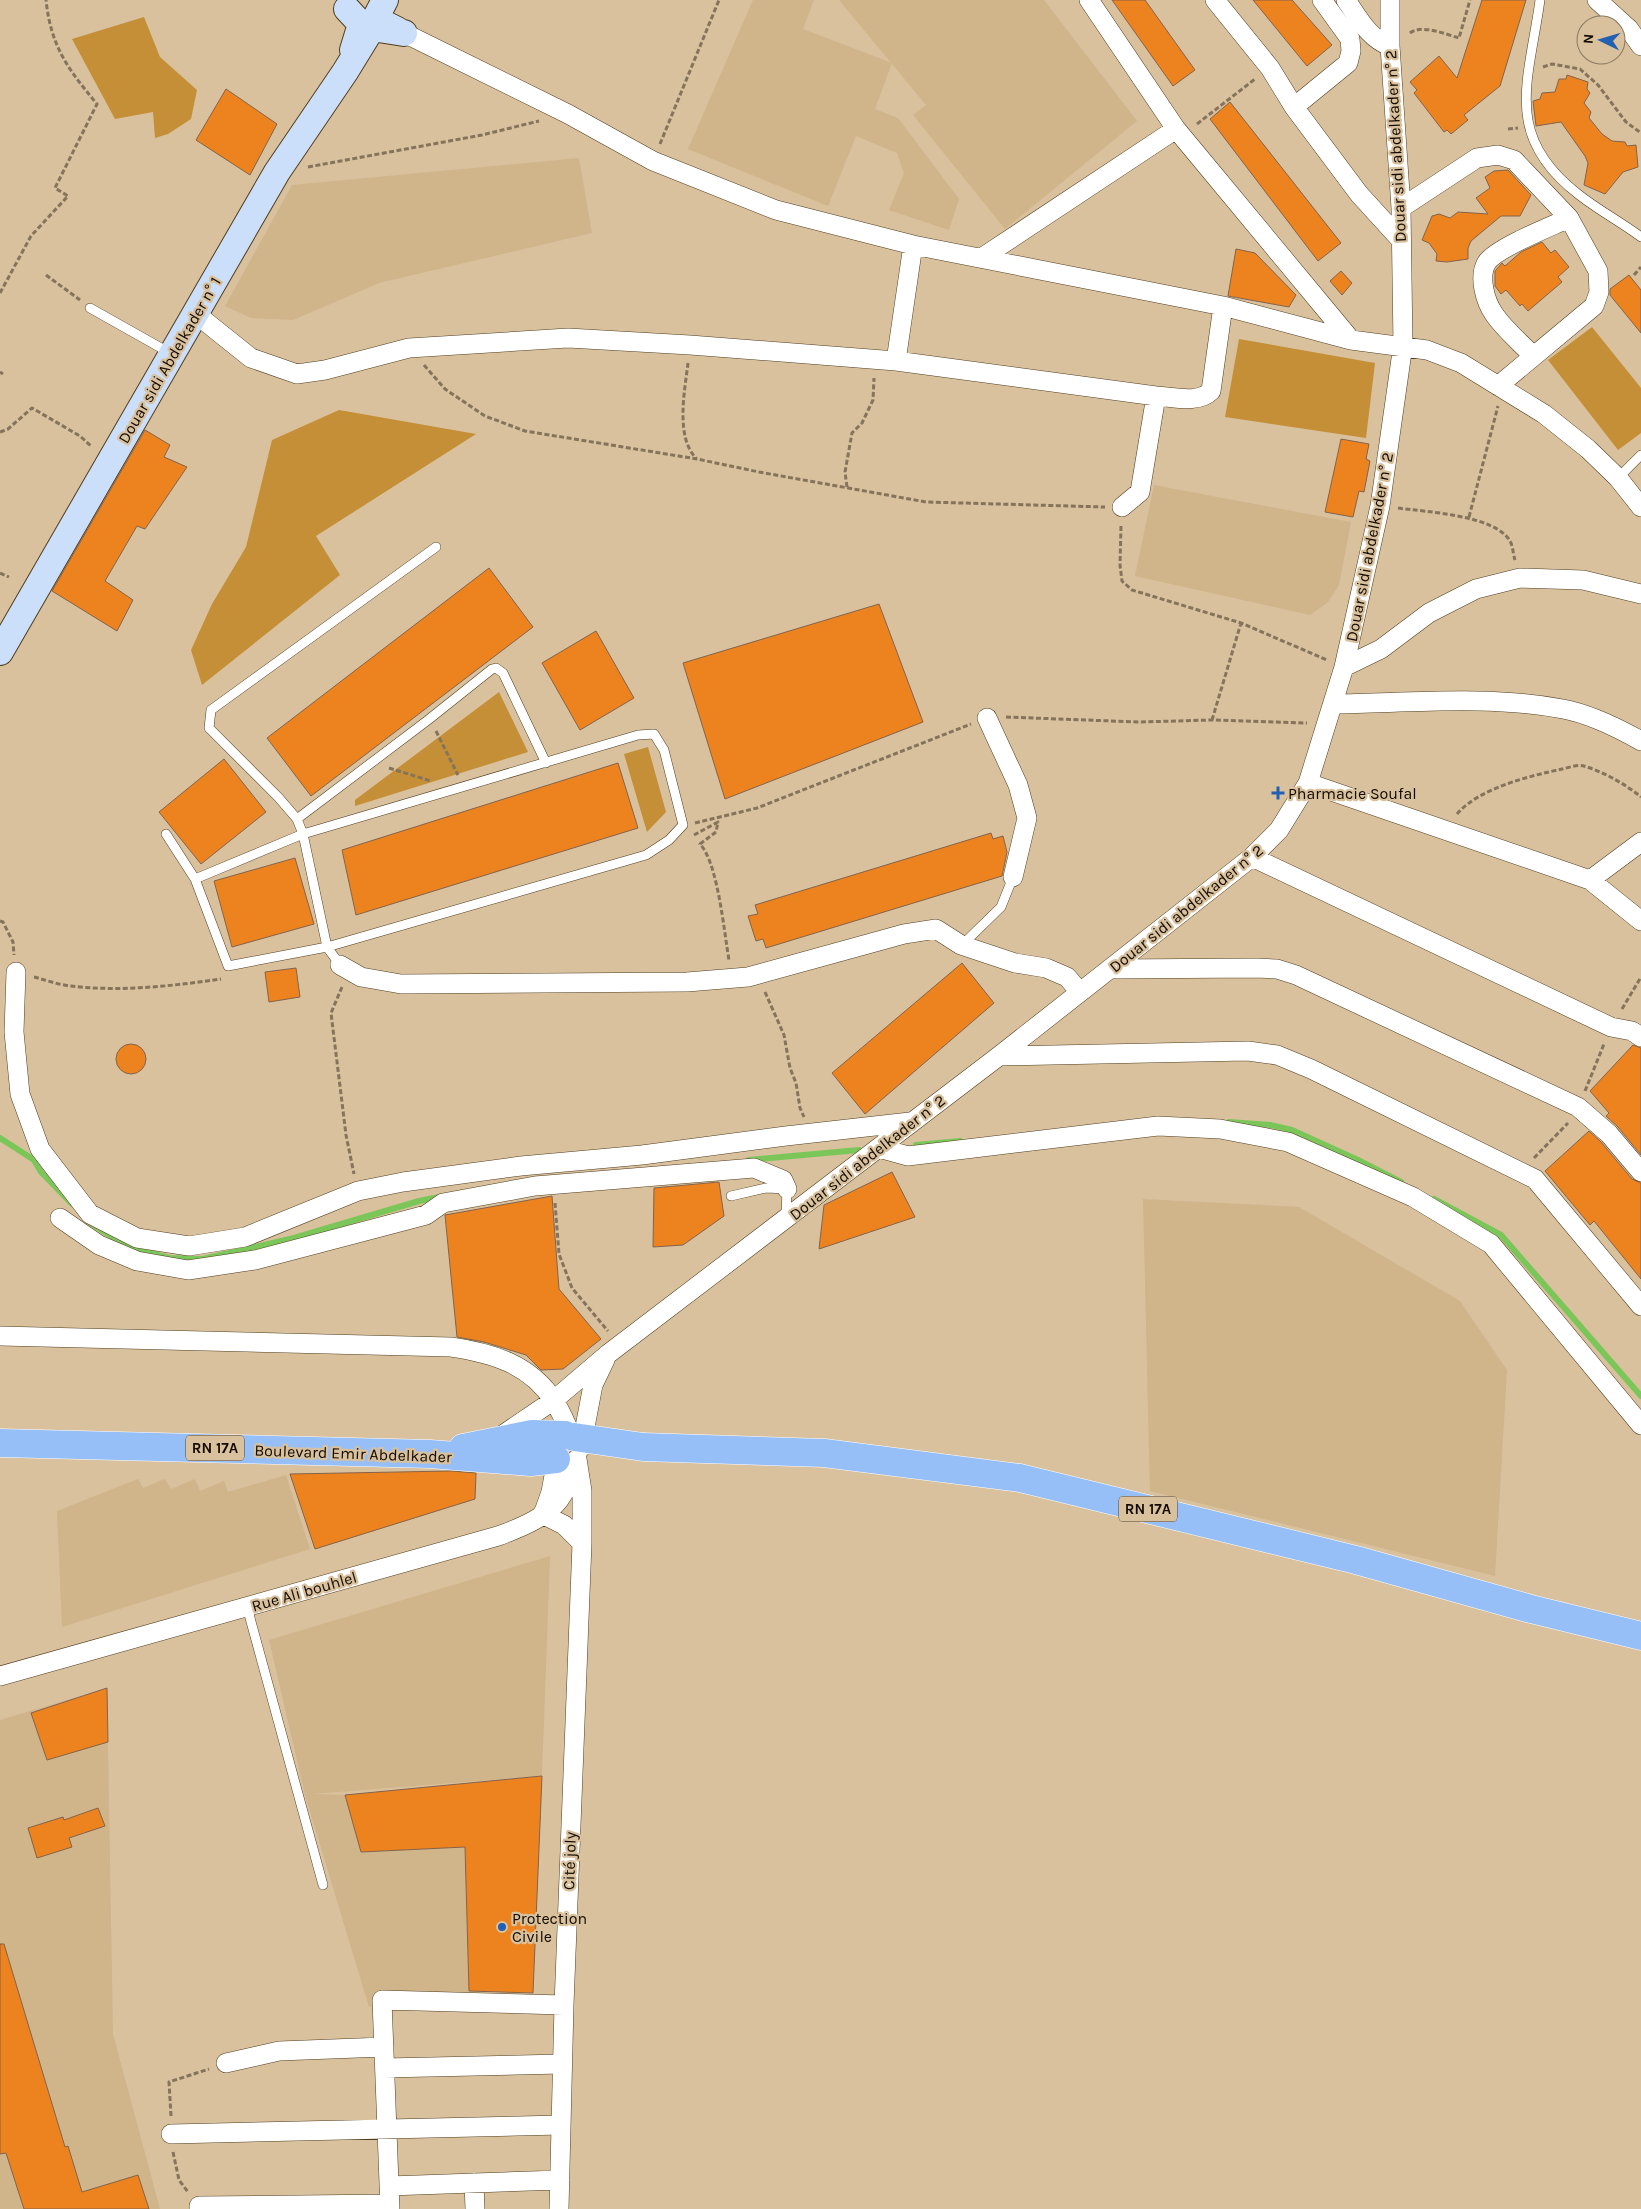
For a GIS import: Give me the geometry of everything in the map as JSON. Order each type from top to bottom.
[{"type":"main road","name":"RN 17A","points":[[430,1454],[532,1434],[569,1447],[643,1447],[824,1453],[1020,1478],[1356,1560],[1531,1609],[1641,1636]]},
{"type":"main road","name":"Boulevard Emir Abdelkader","points":[[0,1443],[430,1454],[531,1462],[569,1447]]},
{"type":"street","points":[[1089,0],[1179,132],[1351,340]]},
{"type":"street","points":[[1215,0],[1270,68],[1294,107],[1359,194],[1400,239]]},
{"type":"street","points":[[1294,107],[1348,63],[1351,51],[1350,39],[1322,0]]},
{"type":"street","points":[[1346,0],[1372,35],[1380,42],[1390,46]]},
{"type":"street","name":"Douar sidi abdelkader n° 2","points":[[492,1442],[554,1400],[608,1354],[999,1056],[1252,857],[1278,830],[1308,783],[1344,667],[1380,506],[1403,345],[1400,239],[1402,208],[1390,46],[1390,0]]},
{"type":"street","points":[[1597,0],[1629,29],[1641,46]]},
{"type":"street","points":[[366,12],[404,33],[568,114],[653,161],[776,210],[913,245],[983,257],[1223,306],[1351,340],[1403,345],[1427,350],[1461,363],[1498,395],[1544,414],[1588,449],[1618,478],[1641,507]]},
{"type":"street","name":"Douar sidi Abdelkader n° 1","points":[[0,652],[278,172],[346,72],[366,12]]},
{"type":"street","points":[[983,257],[1179,132]]},
{"type":"street","points":[[1402,208],[1477,158],[1498,155],[1514,160],[1569,218],[1598,271],[1599,292],[1594,306],[1533,356],[1498,395]]},
{"type":"street","points":[[1533,356],[1494,314],[1485,296],[1483,274],[1487,262],[1504,249],[1569,218]]},
{"type":"street","points":[[896,362],[913,245]]},
{"type":"street","points":[[196,314],[251,358],[297,374],[325,370],[409,348],[568,338],[690,345],[896,362],[1156,396],[1194,399],[1204,398],[1212,391],[1223,306]]},
{"type":"street","points":[[1122,507],[1140,492],[1156,396]]},
{"type":"street","points":[[1344,667],[1380,648],[1429,612],[1476,589],[1520,578],[1583,580],[1641,594]]},
{"type":"street","points":[[1334,704],[1500,702],[1565,710],[1618,729],[1641,741]]},
{"type":"street","points":[[987,718],[1018,785],[1027,818],[1013,877]]},
{"type":"street","points":[[1308,783],[1590,880],[1641,921]]},
{"type":"street","points":[[1590,880],[1641,842]]},
{"type":"street","points":[[1252,857],[1611,1027],[1632,1031],[1641,1037]]},
{"type":"street","points":[[345,968],[361,977],[401,984],[687,982],[748,977],[904,934],[936,929],[961,945],[1015,963],[1046,968],[1067,977],[1080,992]]},
{"type":"street","points":[[1112,968],[1257,968],[1277,969],[1296,976],[1578,1107],[1609,1134],[1641,1172]]},
{"type":"street","points":[[16,972],[14,1032],[20,1094],[40,1148],[90,1214],[137,1238],[189,1246],[245,1236],[358,1192],[403,1182],[511,1167],[642,1156],[910,1122]]},
{"type":"street","points":[[999,1056],[1248,1051],[1277,1055],[1311,1069],[1535,1179],[1641,1306]]},
{"type":"street","points":[[879,1148],[908,1156],[1158,1126],[1220,1129],[1288,1142],[1413,1197],[1491,1244],[1641,1425]]},
{"type":"street","points":[[60,1218],[99,1245],[137,1261],[188,1270],[256,1260],[362,1233],[426,1215],[443,1202],[536,1186],[754,1168],[783,1180],[787,1189]]},
{"type":"street","points":[[0,1336],[451,1347],[483,1351],[505,1360],[535,1380],[554,1400],[569,1447]]},
{"type":"street","name":"Douar sidi abdelkader n° 2","points":[[542,1514],[593,1385],[608,1354]]},
{"type":"street","name":"Cité joly","points":[[559,2209],[564,2005],[582,1543],[582,1491],[569,1447]]},
{"type":"street","points":[[542,1514],[564,1525],[582,1543]]},
{"type":"street","name":"Rue Ali bouhlel","points":[[0,1676],[498,1536],[514,1530],[542,1514]]},
{"type":"street","points":[[390,2200],[382,2000],[455,2004],[564,2005]]},
{"type":"street","points":[[226,2063],[280,2051],[384,2047]]},
{"type":"street","points":[[385,2068],[562,2064]]},
{"type":"street","points":[[171,2134],[561,2125]]},
{"type":"street","points":[[199,2209],[199,2206],[390,2200],[474,2183],[560,2180]]},
{"type":"street","points":[[474,2183],[475,2209]]},
{"type":"lane","points":[[1540,0],[1525,95],[1528,127],[1546,165],[1578,194],[1641,237]]},
{"type":"lane","points":[[90,308],[173,354]]},
{"type":"lane","points":[[1618,478],[1641,455]]},
{"type":"lane","points":[[345,968],[327,947],[303,834],[297,819],[279,798],[208,728],[211,710],[436,547]]},
{"type":"lane","points":[[297,819],[496,668],[503,673],[546,762]]},
{"type":"lane","points":[[166,834],[195,879],[228,966],[327,947],[646,855],[669,840],[684,824],[664,750],[654,734],[638,735],[303,834],[195,879]]},
{"type":"lane","points":[[961,945],[1001,908],[1013,877]]},
{"type":"lane","points":[[732,1196],[766,1188],[787,1189],[786,1219]]},
{"type":"lane","points":[[248,1607],[323,1885]]},
{"type":"path","points":[[0,293],[31,236],[68,196],[54,188],[97,104],[72,74],[53,41],[46,0]]},
{"type":"path","points":[[653,161],[719,0]]},
{"type":"path","points":[[1415,29],[1459,38],[1470,0]]},
{"type":"path","points":[[1527,75],[1552,64],[1580,69],[1598,85],[1626,122],[1641,133]]},
{"type":"path","points":[[1179,132],[1270,68]]},
{"type":"path","points":[[278,172],[482,135],[568,114]]},
{"type":"path","points":[[1634,275],[1641,267]]},
{"type":"path","points":[[46,275],[90,308]]},
{"type":"path","points":[[690,345],[683,420],[689,451],[697,458]]},
{"type":"path","points":[[409,348],[445,389],[485,416],[525,431],[697,458],[759,472],[926,502],[1122,507],[1120,565],[1122,581],[1132,590],[1241,623],[1344,667]]},
{"type":"path","points":[[847,487],[845,472],[852,433],[862,423],[873,400],[874,360]]},
{"type":"path","points":[[1469,517],[1498,395]]},
{"type":"path","points":[[0,432],[8,429],[32,408],[80,436],[92,448]]},
{"type":"path","points":[[1380,506],[1469,517],[1502,532],[1510,541],[1520,578]]},
{"type":"path","points":[[0,573],[8,577]]},
{"type":"path","points":[[1212,720],[1241,623]]},
{"type":"path","points":[[436,731],[459,778]]},
{"type":"path","points":[[1444,830],[1464,806],[1491,792],[1525,777],[1582,765],[1625,785],[1641,797]]},
{"type":"path","points":[[389,768],[439,784]]},
{"type":"path","points":[[691,837],[718,822],[716,832],[700,844],[705,850],[713,870],[730,966],[762,985],[784,1035],[800,1108],[808,1125],[829,1131]]},
{"type":"path","points":[[0,921],[3,922],[13,942],[16,972],[70,986],[115,989],[142,988],[229,978]]},
{"type":"path","points":[[345,968],[331,1013],[346,1135],[358,1192]]},
{"type":"path","points":[[1535,1179],[1530,1162],[1573,1117],[1611,1027],[1641,977]]},
{"type":"path","points":[[554,1184],[559,1254],[563,1265],[572,1288],[609,1332]]},
{"type":"shaded area","points":[[753,0],[814,0],[803,29],[892,63],[875,109],[898,118],[959,199],[949,230],[889,210],[904,173],[897,153],[856,136],[828,206],[688,149]]},
{"type":"shaded area","points":[[839,0],[1044,0],[1137,121],[1005,229],[913,115],[926,105]]},
{"type":"shaded area","points":[[144,17],[160,57],[197,90],[191,119],[168,134],[155,138],[153,112],[115,119],[72,39]]},
{"type":"shaded area","points":[[579,158],[592,233],[379,283],[293,320],[251,318],[225,306],[292,185]]},
{"type":"shaded area","points":[[1592,327],[1641,388],[1641,433],[1618,450],[1548,360]]},
{"type":"shaded area","points":[[1239,339],[1375,363],[1366,438],[1225,417]]},
{"type":"shaded area","points":[[339,410],[476,434],[316,536],[340,575],[202,685],[191,650],[212,604],[246,547],[272,440]]},
{"type":"shaded area","points":[[1154,485],[1351,522],[1339,585],[1328,602],[1310,615],[1135,576]]},
{"type":"shaded area","points":[[499,692],[528,752],[355,806],[355,800]]},
{"type":"shaded area","points":[[648,747],[666,812],[647,832],[624,754]]},
{"type":"shaded area","points":[[1143,1199],[1299,1207],[1460,1301],[1507,1370],[1495,1576],[1150,1491]]},
{"type":"shaded area","points":[[286,1475],[310,1549],[62,1627],[57,1511],[138,1479],[143,1488],[165,1479],[171,1489],[195,1479],[200,1491],[224,1481],[228,1492]]},
{"type":"shaded area","points":[[550,1556],[542,1776],[313,1794],[345,1795],[361,1852],[465,1847],[470,2002],[369,2007],[305,1795],[269,1640]]},
{"type":"shaded area","points":[[107,1688],[113,2034],[160,2209],[0,2209],[0,1720]]},
{"type":"building","points":[[1112,0],[1145,0],[1195,70],[1173,86]]},
{"type":"building","points":[[1253,0],[1292,0],[1332,45],[1307,66]]},
{"type":"building","points":[[1482,0],[1526,0],[1500,86],[1464,115],[1468,120],[1451,134],[1447,130],[1444,132],[1414,93],[1417,90],[1410,82],[1439,56],[1457,78]]},
{"type":"building","points":[[1567,75],[1588,82],[1587,89],[1590,93],[1584,103],[1591,112],[1589,118],[1602,134],[1612,141],[1625,142],[1627,146],[1636,145],[1638,167],[1623,172],[1605,194],[1584,185],[1588,163],[1561,122],[1536,126],[1533,101],[1540,99],[1542,93],[1555,92],[1559,79],[1566,79]]},
{"type":"building","points":[[226,89],[277,124],[250,175],[196,140]]},
{"type":"building","points":[[1230,102],[1341,243],[1318,261],[1210,119]]},
{"type":"building","points":[[1508,170],[1531,195],[1520,216],[1501,216],[1471,241],[1468,248],[1468,259],[1447,262],[1436,261],[1437,254],[1429,243],[1422,240],[1432,216],[1439,214],[1450,218],[1458,212],[1488,214],[1476,198],[1490,188],[1485,177],[1494,171]]},
{"type":"building","points":[[1542,242],[1551,253],[1555,250],[1569,267],[1558,277],[1562,282],[1528,311],[1522,304],[1520,306],[1506,290],[1501,294],[1495,286],[1495,271],[1502,263],[1505,266],[1521,252]]},
{"type":"building","points":[[1236,249],[1255,253],[1296,295],[1289,307],[1228,296]]},
{"type":"building","points":[[1341,271],[1352,283],[1342,295],[1330,281]]},
{"type":"building","points":[[1629,275],[1641,290],[1641,333],[1610,295],[1610,289]]},
{"type":"building","points":[[145,430],[170,445],[164,457],[187,467],[145,529],[137,526],[105,581],[133,600],[117,631],[52,591]]},
{"type":"building","points":[[1341,439],[1369,444],[1366,459],[1370,461],[1364,492],[1359,491],[1353,517],[1325,512]]},
{"type":"building","points":[[489,568],[533,627],[311,796],[267,738]]},
{"type":"building","points":[[879,604],[923,722],[725,799],[683,663]]},
{"type":"building","points":[[596,631],[634,698],[580,730],[542,663]]},
{"type":"building","points":[[224,759],[266,812],[201,864],[159,812]]},
{"type":"building","points":[[618,763],[638,828],[356,915],[342,850]]},
{"type":"building","points":[[991,833],[993,839],[1003,836],[1007,852],[1002,876],[766,948],[763,939],[756,941],[748,916],[758,914],[755,905]]},
{"type":"building","points":[[295,858],[314,924],[232,947],[214,881]]},
{"type":"building","points":[[962,963],[994,1003],[865,1114],[832,1073]]},
{"type":"building","points":[[296,968],[300,997],[269,1002],[265,972]]},
{"type":"building","points":[[131,1044],[142,1048],[146,1059],[142,1070],[131,1074],[120,1070],[116,1059],[120,1048]]},
{"type":"building","points":[[1633,1045],[1641,1048],[1641,1155],[1618,1127],[1606,1116],[1609,1113],[1590,1091]]},
{"type":"building","points":[[1589,1131],[1601,1142],[1632,1179],[1641,1183],[1641,1279],[1594,1221],[1590,1225],[1545,1171]]},
{"type":"building","points":[[892,1172],[915,1217],[819,1249],[824,1205]]},
{"type":"building","points":[[719,1182],[724,1216],[683,1245],[653,1247],[654,1188]]},
{"type":"building","points":[[552,1196],[559,1289],[601,1339],[563,1369],[541,1370],[526,1355],[484,1342],[457,1337],[445,1215]]},
{"type":"building","points":[[451,1471],[476,1473],[475,1499],[315,1549],[290,1474]]},
{"type":"building","points":[[107,1688],[108,1742],[47,1760],[31,1713]]},
{"type":"building","name":"Protection Civile","points":[[542,1776],[533,1993],[469,1991],[465,1847],[361,1852],[345,1795]]},
{"type":"building","points":[[98,1808],[105,1826],[69,1838],[72,1847],[37,1858],[28,1828],[63,1817],[64,1820]]},
{"type":"building","points":[[0,1944],[4,1944],[65,2147],[68,2146],[82,2192],[138,2175],[149,2209],[24,2209],[6,2153],[0,2154]]},
{"type":"waterway","points":[[1229,1122],[1270,1125],[1292,1130],[1401,1182]]},
{"type":"waterway","points":[[0,1138],[34,1160],[41,1172],[72,1204]]},
{"type":"waterway","points":[[916,1145],[960,1141]]},
{"type":"waterway","points":[[749,1160],[859,1150]]},
{"type":"waterway","points":[[89,1222],[128,1247],[169,1258],[203,1259],[294,1238],[419,1201],[439,1197]]},
{"type":"waterway","points":[[1434,1199],[1501,1235],[1641,1396]]},
{"type":"place","name":"Pharmacie Soufal","points":[[1278,793]]},
{"type":"place","name":"Protection Civile","points":[[502,1927]]}]
